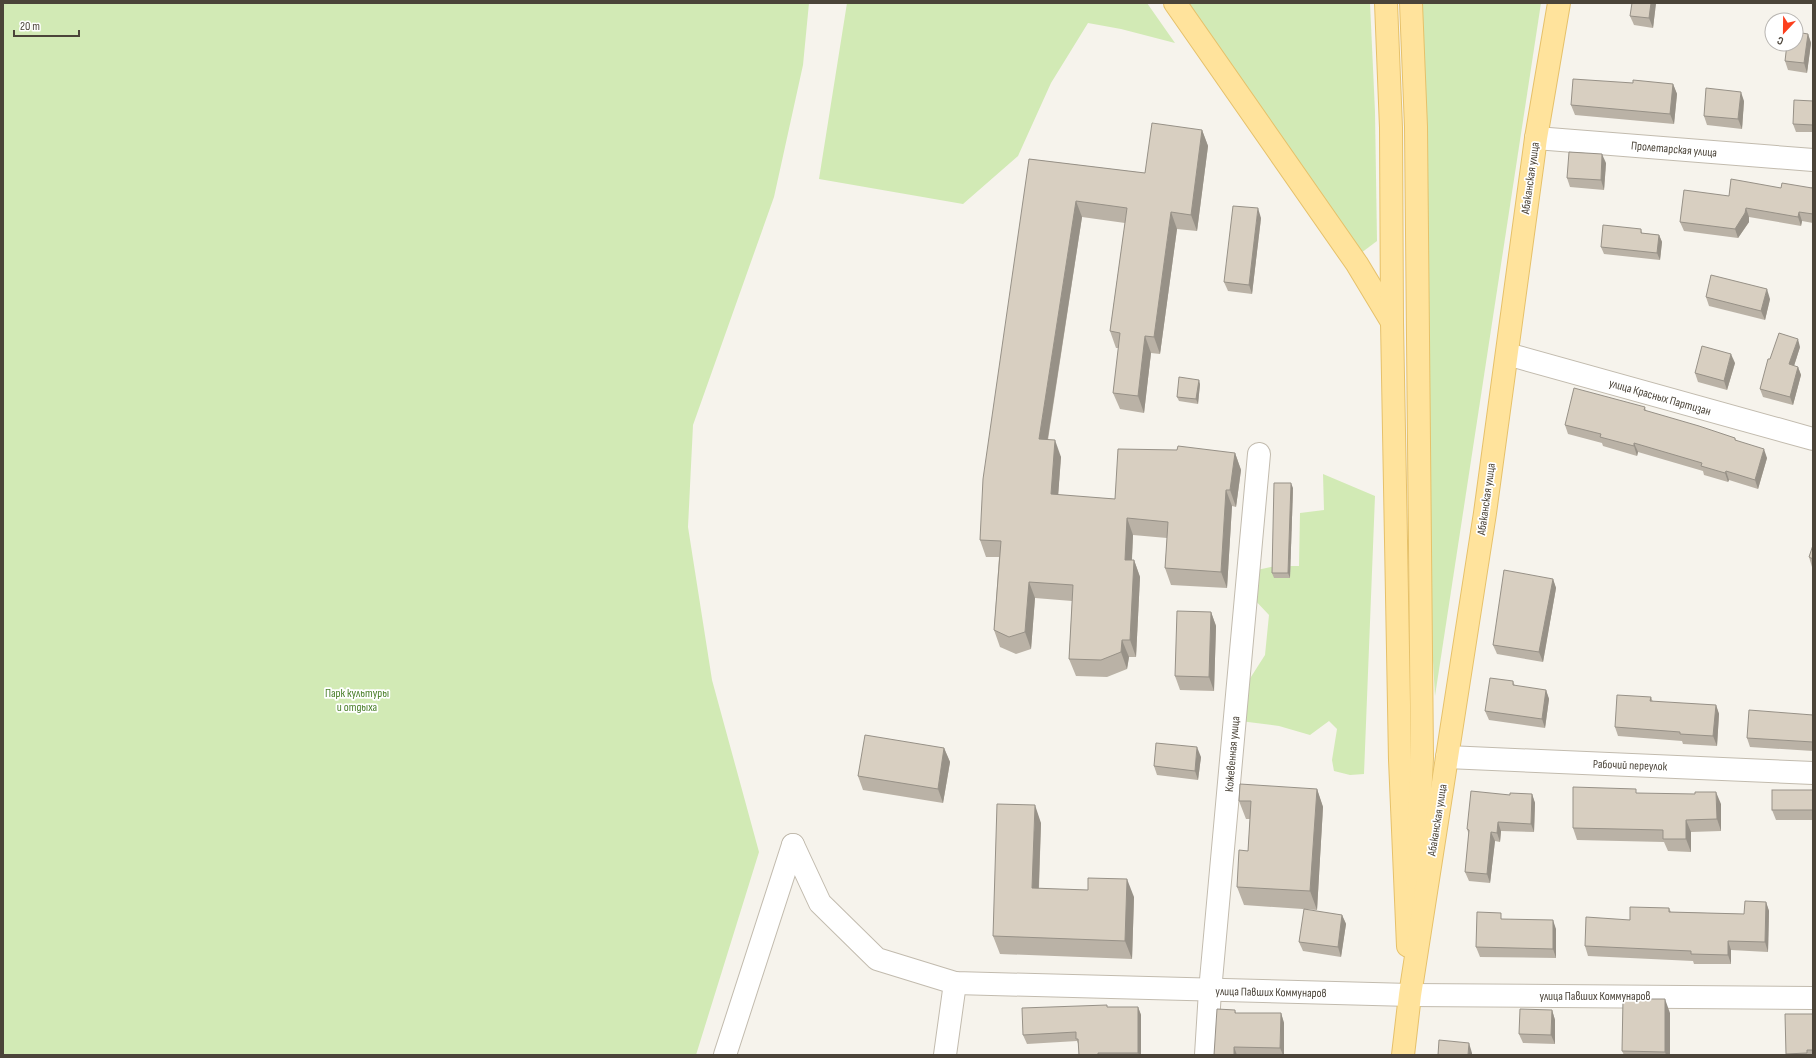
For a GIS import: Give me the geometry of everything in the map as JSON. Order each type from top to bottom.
[{"type":"main road","points":[[1175,3],[1357,264],[1392,322]]},
{"type":"main road","points":[[1386,3],[1391,128],[1392,322],[1400,760],[1410,995]]},
{"type":"main road","points":[[1403,1055],[1410,995],[1422,758],[1416,127],[1411,3]]},
{"type":"main road","name":"Абаканская улица","points":[[1410,995],[1485,513],[1536,138],[1559,3]]},
{"type":"street","name":"Пролетарская улица","points":[[1536,138],[1813,160]]},
{"type":"street","name":"улица Красных Партизан","points":[[1506,354],[1813,440]]},
{"type":"street","name":"Кожевенная улица","points":[[1206,1055],[1210,991],[1259,454]]},
{"type":"street","name":"Рабочий переулок","points":[[1447,757],[1813,773]]},
{"type":"street","name":"улица Павших Коммунаров","points":[[725,1055],[793,845],[820,903],[877,959],[955,983],[1210,991],[1410,995],[1813,998]]},
{"type":"street","points":[[945,1055],[955,983]]},
{"type":"green space","name":"Парк культуры и отдыха","points":[[3,3],[809,3],[803,65],[774,197],[693,425],[688,527],[712,680],[759,852],[696,1055],[3,1055]]},
{"type":"green space","points":[[847,3],[1147,3],[1175,43],[1121,29],[1088,23],[1051,83],[1018,156],[963,204],[819,179]]},
{"type":"green space","points":[[1189,3],[1370,3],[1375,112],[1377,241],[1361,253]]},
{"type":"green space","points":[[1421,3],[1541,3],[1435,696],[1427,556]]},
{"type":"green space","points":[[1323,474],[1375,496],[1364,774],[1350,775],[1334,771],[1332,760],[1337,729],[1329,721],[1310,735],[1279,726],[1240,721],[1242,691],[1265,655],[1269,615],[1252,597],[1257,570],[1276,566],[1299,566],[1300,513],[1324,510]]},
{"type":"building","points":[[1632,3],[1651,3],[1649,18],[1630,16]]},
{"type":"building","points":[[1804,33],[1808,34],[1804,63],[1785,61],[1786,52],[1804,52]]},
{"type":"building","points":[[1573,79],[1633,83],[1633,80],[1673,84],[1670,114],[1571,105]]},
{"type":"building","points":[[1706,88],[1741,92],[1738,119],[1704,116]]},
{"type":"building","points":[[1794,100],[1813,101],[1813,125],[1793,124]]},
{"type":"building","points":[[1152,123],[1202,130],[1191,215],[1171,212],[1154,337],[1145,336],[1138,396],[1113,393],[1120,333],[1110,331],[1127,208],[1076,201],[1039,439],[1055,440],[1051,494],[1115,499],[1118,449],[1177,450],[1178,446],[1235,453],[1230,490],[1226,490],[1221,572],[1165,568],[1168,522],[1127,518],[1125,560],[1134,560],[1130,640],[1122,640],[1121,652],[1101,660],[1069,659],[1073,585],[1029,582],[1025,632],[1009,637],[994,630],[1001,541],[980,540],[983,479],[1029,159],[1145,173]]},
{"type":"building","points":[[1569,152],[1602,154],[1601,180],[1567,178]]},
{"type":"building","points":[[1731,179],[1781,188],[1782,183],[1812,188],[1813,185],[1813,214],[1799,212],[1798,217],[1746,208],[1745,213],[1735,229],[1680,222],[1684,190],[1729,196]]},
{"type":"building","points":[[1233,206],[1258,208],[1249,285],[1224,282]]},
{"type":"building","points":[[1603,225],[1641,229],[1641,233],[1659,235],[1657,253],[1601,247]]},
{"type":"building","points":[[1711,275],[1767,289],[1761,311],[1706,297]]},
{"type":"building","points":[[1779,333],[1798,339],[1789,364],[1798,367],[1790,397],[1760,389],[1768,359],[1770,359]]},
{"type":"building","points":[[1702,346],[1731,354],[1724,381],[1695,373]]},
{"type":"building","points":[[1179,377],[1199,380],[1196,399],[1177,397]]},
{"type":"building","points":[[1574,388],[1645,407],[1644,410],[1699,426],[1764,449],[1755,480],[1726,471],[1725,473],[1701,466],[1702,463],[1634,443],[1634,446],[1600,437],[1601,434],[1565,425]]},
{"type":"building","points":[[1274,483],[1291,483],[1288,573],[1272,573]]},
{"type":"building","points":[[1813,545],[1813,559],[1809,557]]},
{"type":"building","points":[[1504,570],[1553,579],[1539,652],[1493,645]]},
{"type":"building","points":[[1177,611],[1211,612],[1209,677],[1175,676]]},
{"type":"building","points":[[1490,678],[1513,681],[1513,685],[1546,690],[1542,719],[1485,711]]},
{"type":"building","points":[[1617,695],[1651,697],[1650,701],[1716,705],[1713,736],[1615,727]]},
{"type":"building","points":[[1749,710],[1813,715],[1813,742],[1747,738]]},
{"type":"building","points":[[865,735],[944,748],[938,789],[858,776]]},
{"type":"building","points":[[1156,743],[1197,747],[1195,771],[1154,766]]},
{"type":"building","points":[[1240,784],[1317,789],[1310,891],[1237,887],[1239,850],[1248,851],[1251,801],[1239,801]]},
{"type":"building","points":[[1573,787],[1636,789],[1636,793],[1695,794],[1695,792],[1716,792],[1717,819],[1686,820],[1686,839],[1663,839],[1663,830],[1573,828]]},
{"type":"building","points":[[1772,790],[1813,790],[1813,810],[1772,810]]},
{"type":"building","points":[[1471,791],[1510,795],[1510,793],[1532,794],[1531,824],[1498,822],[1497,833],[1491,832],[1487,874],[1465,872]]},
{"type":"building","points":[[997,804],[1035,805],[1032,888],[1088,890],[1088,878],[1127,879],[1125,941],[993,936]]},
{"type":"building","points":[[1745,901],[1766,902],[1765,942],[1728,941],[1728,955],[1691,954],[1691,951],[1585,946],[1586,917],[1630,920],[1630,907],[1669,908],[1669,912],[1744,914]]},
{"type":"building","points":[[1304,909],[1342,915],[1338,947],[1299,942]]},
{"type":"building","points":[[1477,912],[1501,913],[1501,919],[1553,920],[1553,949],[1476,947]]},
{"type":"building","points":[[1623,999],[1665,999],[1665,1052],[1622,1051]]},
{"type":"building","points":[[1107,1005],[1107,1007],[1138,1007],[1138,1053],[1098,1053],[1098,1055],[1079,1055],[1076,1032],[1023,1035],[1022,1008]]},
{"type":"building","points":[[1217,1009],[1235,1010],[1235,1013],[1281,1013],[1280,1048],[1234,1047],[1234,1055],[1214,1055]]},
{"type":"building","points":[[1520,1009],[1552,1010],[1551,1035],[1519,1034]]},
{"type":"building","points":[[1785,1014],[1813,1014],[1813,1050],[1807,1050],[1807,1053],[1786,1054]]},
{"type":"building","points":[[1439,1040],[1469,1043],[1468,1055],[1438,1055]]}]
